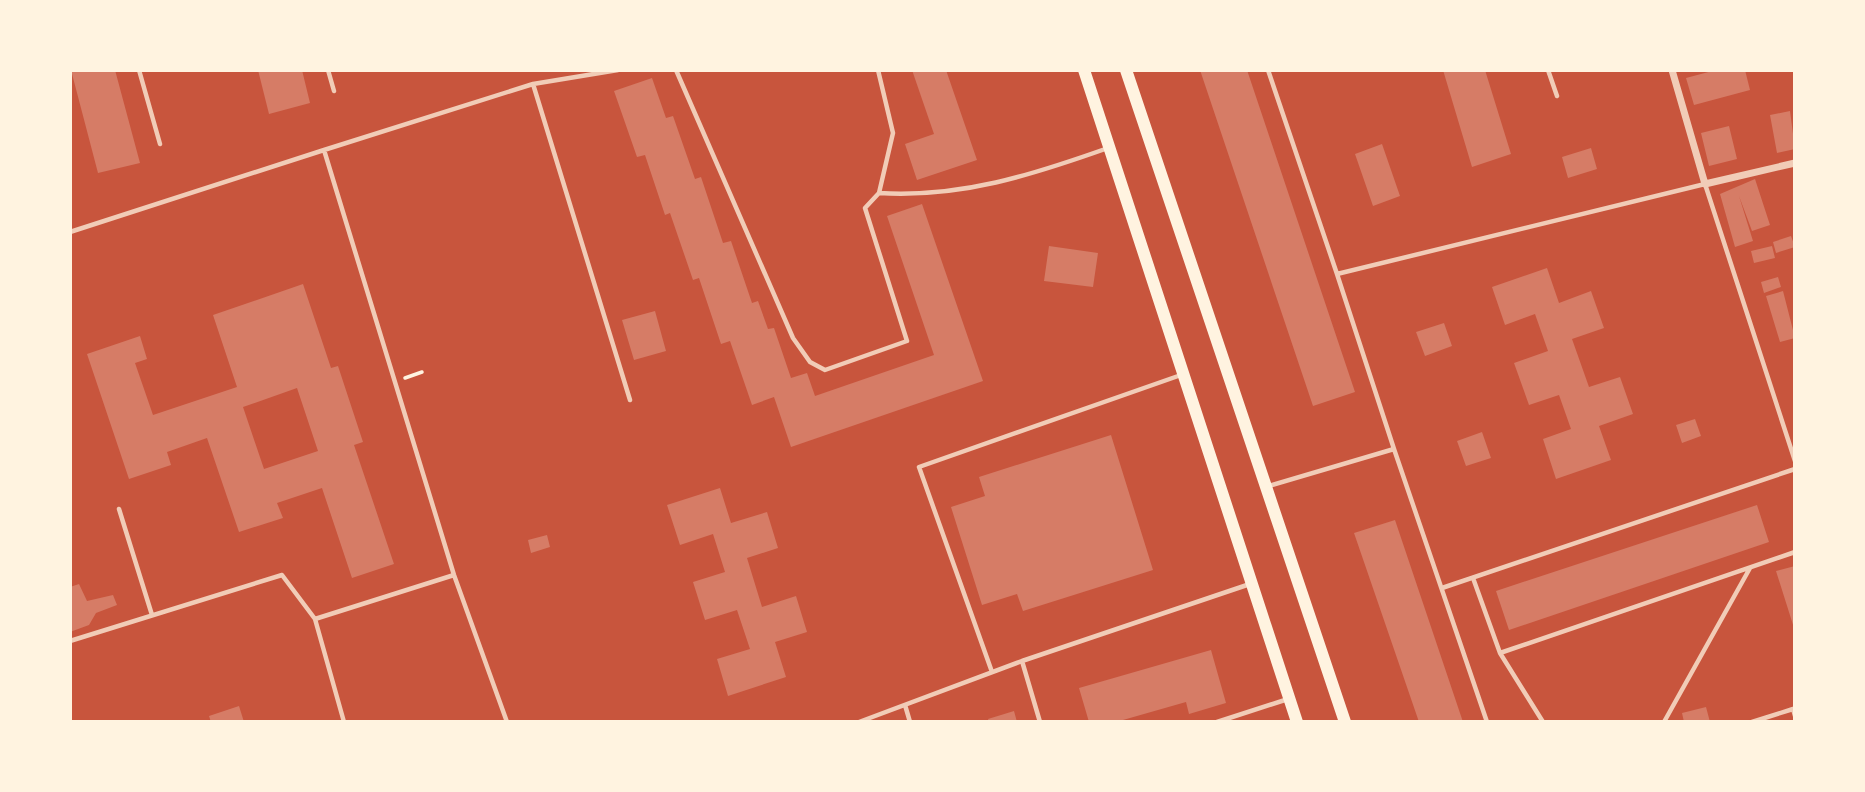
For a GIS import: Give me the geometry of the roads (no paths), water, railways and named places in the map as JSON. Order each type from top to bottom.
[{"type":"main road","points":[[1084,70],[1297,722]]},
{"type":"main road","points":[[1126,70],[1345,722]]},
{"type":"street","points":[[1672,70],[1705,184],[1795,163]]},
{"type":"lane","points":[[139,70],[160,144]]},
{"type":"lane","points":[[328,70],[334,91]]},
{"type":"lane","points":[[70,232],[533,84],[618,70]]},
{"type":"lane","points":[[676,70],[793,338],[810,362],[825,370],[907,341],[865,208],[879,192],[893,133],[878,70]]},
{"type":"lane","points":[[1268,70],[1488,722]]},
{"type":"lane","points":[[1548,70],[1557,96]]},
{"type":"lane","points":[[533,84],[630,400]]},
{"type":"lane","points":[[879,192],[922,195],[990,184],[1109,147]]},
{"type":"lane","points":[[324,150],[454,575],[507,722]]},
{"type":"lane","points":[[1337,274],[1705,184],[1795,461]]},
{"type":"lane","points":[[992,673],[919,467],[1185,374]]},
{"type":"lane","points":[[1267,486],[1394,449]]},
{"type":"lane","points":[[1442,589],[1795,470]]},
{"type":"lane","points":[[118,509],[152,615]]},
{"type":"lane","points":[[1500,653],[1795,552]]},
{"type":"lane","points":[[1664,722],[1750,568]]},
{"type":"lane","points":[[70,642],[282,575],[315,619],[344,722]]},
{"type":"lane","points":[[315,619],[454,575]]},
{"type":"lane","points":[[1473,578],[1500,653],[1543,722]]},
{"type":"lane","points":[[859,722],[1022,661],[1250,584]]},
{"type":"lane","points":[[1022,661],[1040,722]]},
{"type":"lane","points":[[1217,722],[1289,699]]},
{"type":"lane","points":[[905,705],[910,722]]},
{"type":"lane","points":[[1752,722],[1793,709],[1795,716]]}]
